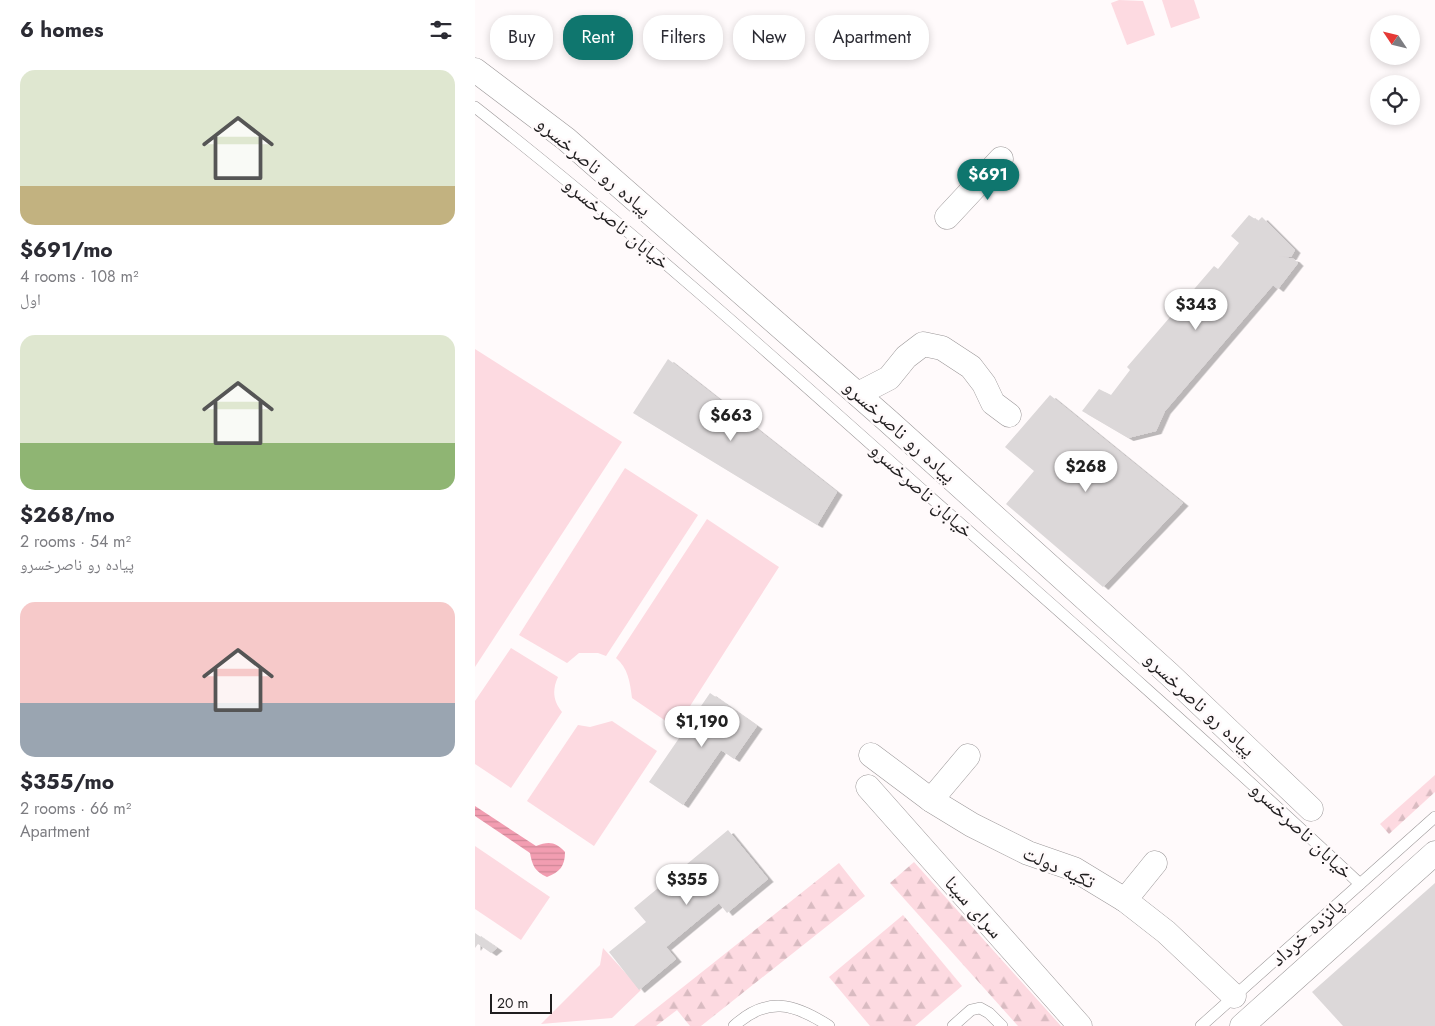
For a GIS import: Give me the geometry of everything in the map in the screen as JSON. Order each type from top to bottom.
[{"type":"street","name":"پیاده رو ناصرخسرو","points":[[475,70],[566,138],[858,394],[1169,674],[1311,809]]},
{"type":"street","points":[[947,217],[1001,159]]},
{"type":"street","points":[[858,394],[889,378],[906,357],[923,344],[942,348],[971,367],[985,384],[993,403],[1009,414]]},
{"type":"street","name":"تکیه دولت","points":[[871,755],[931,800],[972,825],[1021,850],[1074,869],[1125,900],[1166,932],[1234,996]]},
{"type":"street","points":[[931,800],[968,756]]},
{"type":"street","name":"سرای سینا","points":[[868,787],[1080,1026]]},
{"type":"street","points":[[1242,1026],[1435,853]]},
{"type":"street","points":[[1125,900],[1155,863]]},
{"type":"lane","name":"خیابان ناصرخسرو","points":[[475,107],[537,156],[733,321],[1251,782],[1360,884]]},
{"type":"lane","name":"پانزده خرداد","points":[[1201,1026],[1435,817]]},
{"type":"lane","points":[[733,1026],[745,1015],[764,1006],[781,1006],[807,1012],[829,1026]]},
{"type":"lane","points":[[953,1026],[971,1010],[980,1008],[989,1013],[1002,1026]]},
{"type":"green space","points":[[1119,0],[1143,1],[1155,35],[1127,45],[1111,3]]},
{"type":"green space","points":[[1162,0],[1194,0],[1200,18],[1171,28]]},
{"type":"green space","points":[[475,349],[622,442],[475,667]]},
{"type":"green space","points":[[625,468],[698,515],[606,656],[598,653],[579,653],[567,663],[519,635]]},
{"type":"green space","points":[[707,519],[779,567],[676,728],[632,698],[626,671],[616,658]]},
{"type":"green space","points":[[511,648],[558,677],[554,695],[562,712],[511,788],[475,764],[475,701]]},
{"type":"green space","points":[[612,721],[657,751],[594,846],[527,801],[578,725],[590,727]]},
{"type":"green space","points":[[1435,775],[1435,792],[1389,834],[1380,824]]},
{"type":"green space","points":[[475,846],[550,897],[521,940],[475,909]]},
{"type":"green space","points":[[914,862],[1061,1026],[1018,1026],[890,883]]},
{"type":"green space","points":[[839,863],[865,896],[701,1026],[690,1026],[677,1010],[656,1026],[634,1026]]},
{"type":"green space","points":[[903,915],[962,986],[915,1026],[870,1026],[829,977]]},
{"type":"green space","points":[[603,948],[641,990],[612,1018],[541,1024],[600,965]]},
{"type":"shaded area","points":[[475,806],[536,846],[549,843],[559,846],[565,852],[561,868],[547,877],[540,873],[533,865],[530,853],[475,816]]},
{"type":"building","points":[[1249,215],[1258,221],[1262,217],[1295,250],[1291,257],[1279,256],[1294,259],[1298,263],[1278,289],[1273,285],[1165,411],[1156,431],[1128,438],[1082,411],[1099,389],[1111,395],[1130,370],[1127,367],[1214,266],[1218,269],[1239,243],[1231,236]]},
{"type":"building","points":[[668,359],[837,492],[817,525],[633,413]]},
{"type":"building","points":[[1050,395],[1183,503],[1103,587],[1006,504],[1034,471],[1005,447]]},
{"type":"building","points":[[710,693],[757,726],[734,759],[721,750],[683,805],[649,782]]},
{"type":"building","points":[[728,830],[768,879],[727,913],[719,903],[666,947],[676,959],[639,990],[609,952],[646,922],[634,908]]},
{"type":"building","points":[[1435,883],[1435,1026],[1343,1026],[1312,992]]},
{"type":"building","points":[[475,933],[497,948],[491,953],[478,944],[475,948]]}]
